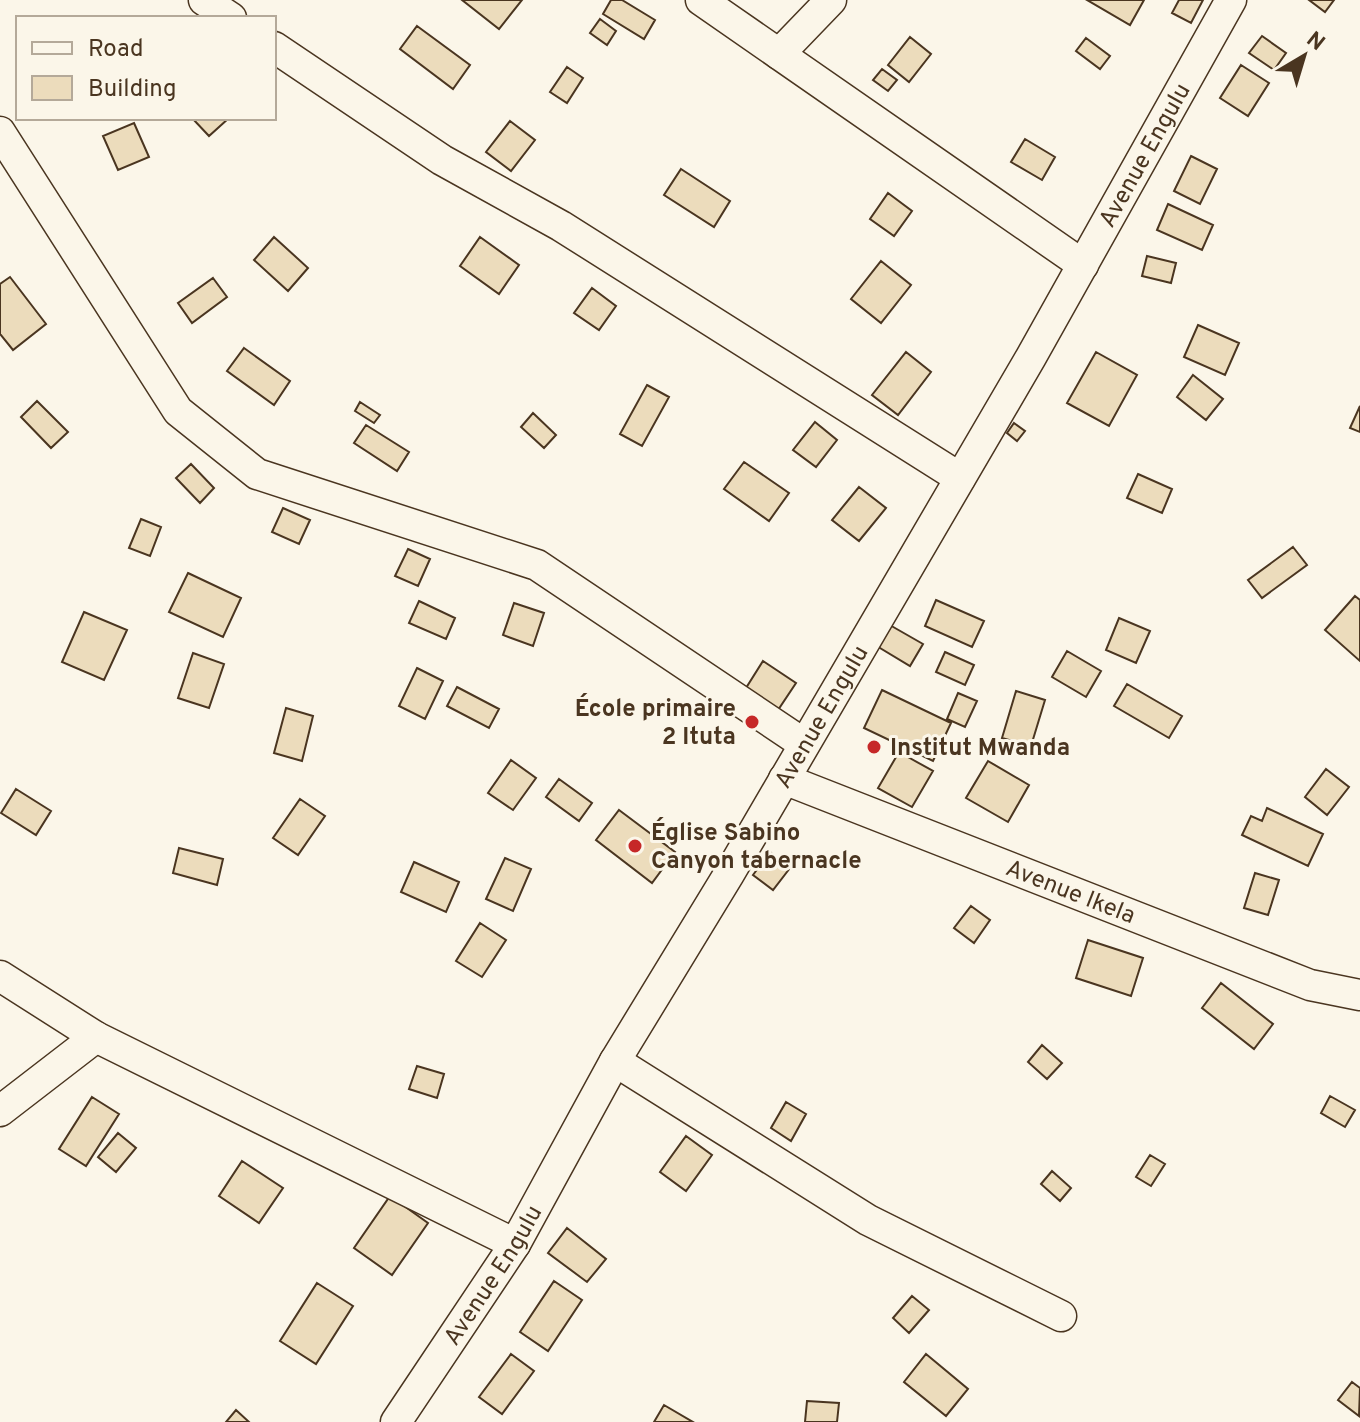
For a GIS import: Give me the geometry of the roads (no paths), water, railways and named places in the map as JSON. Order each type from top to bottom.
[{"type":"street","points":[[204,0],[228,16]]},
{"type":"street","points":[[701,0],[1083,265]]},
{"type":"street","points":[[779,54],[831,0]]},
{"type":"street","name":"Avenue Engulu","points":[[396,1422],[515,1244],[615,1061],[960,478],[1231,0]]},
{"type":"street","points":[[276,48],[442,160],[561,226],[960,478]]},
{"type":"street","points":[[0,132],[178,411],[257,474],[537,565],[804,744]]},
{"type":"street","name":"Avenue Ikela","points":[[784,779],[1310,985],[1360,995]]},
{"type":"street","points":[[0,976],[96,1037],[515,1244]]},
{"type":"street","points":[[0,1111],[96,1037]]},
{"type":"street","points":[[615,1061],[868,1220],[1061,1316]]},
{"type":"place","name":"École primaire 2 Ituta","points":[[752,722]]},
{"type":"place","name":"Institut Mwanda","points":[[874,747]]},
{"type":"place","name":"Église Sabino Canyon tabernacle","points":[[635,846]]}]
